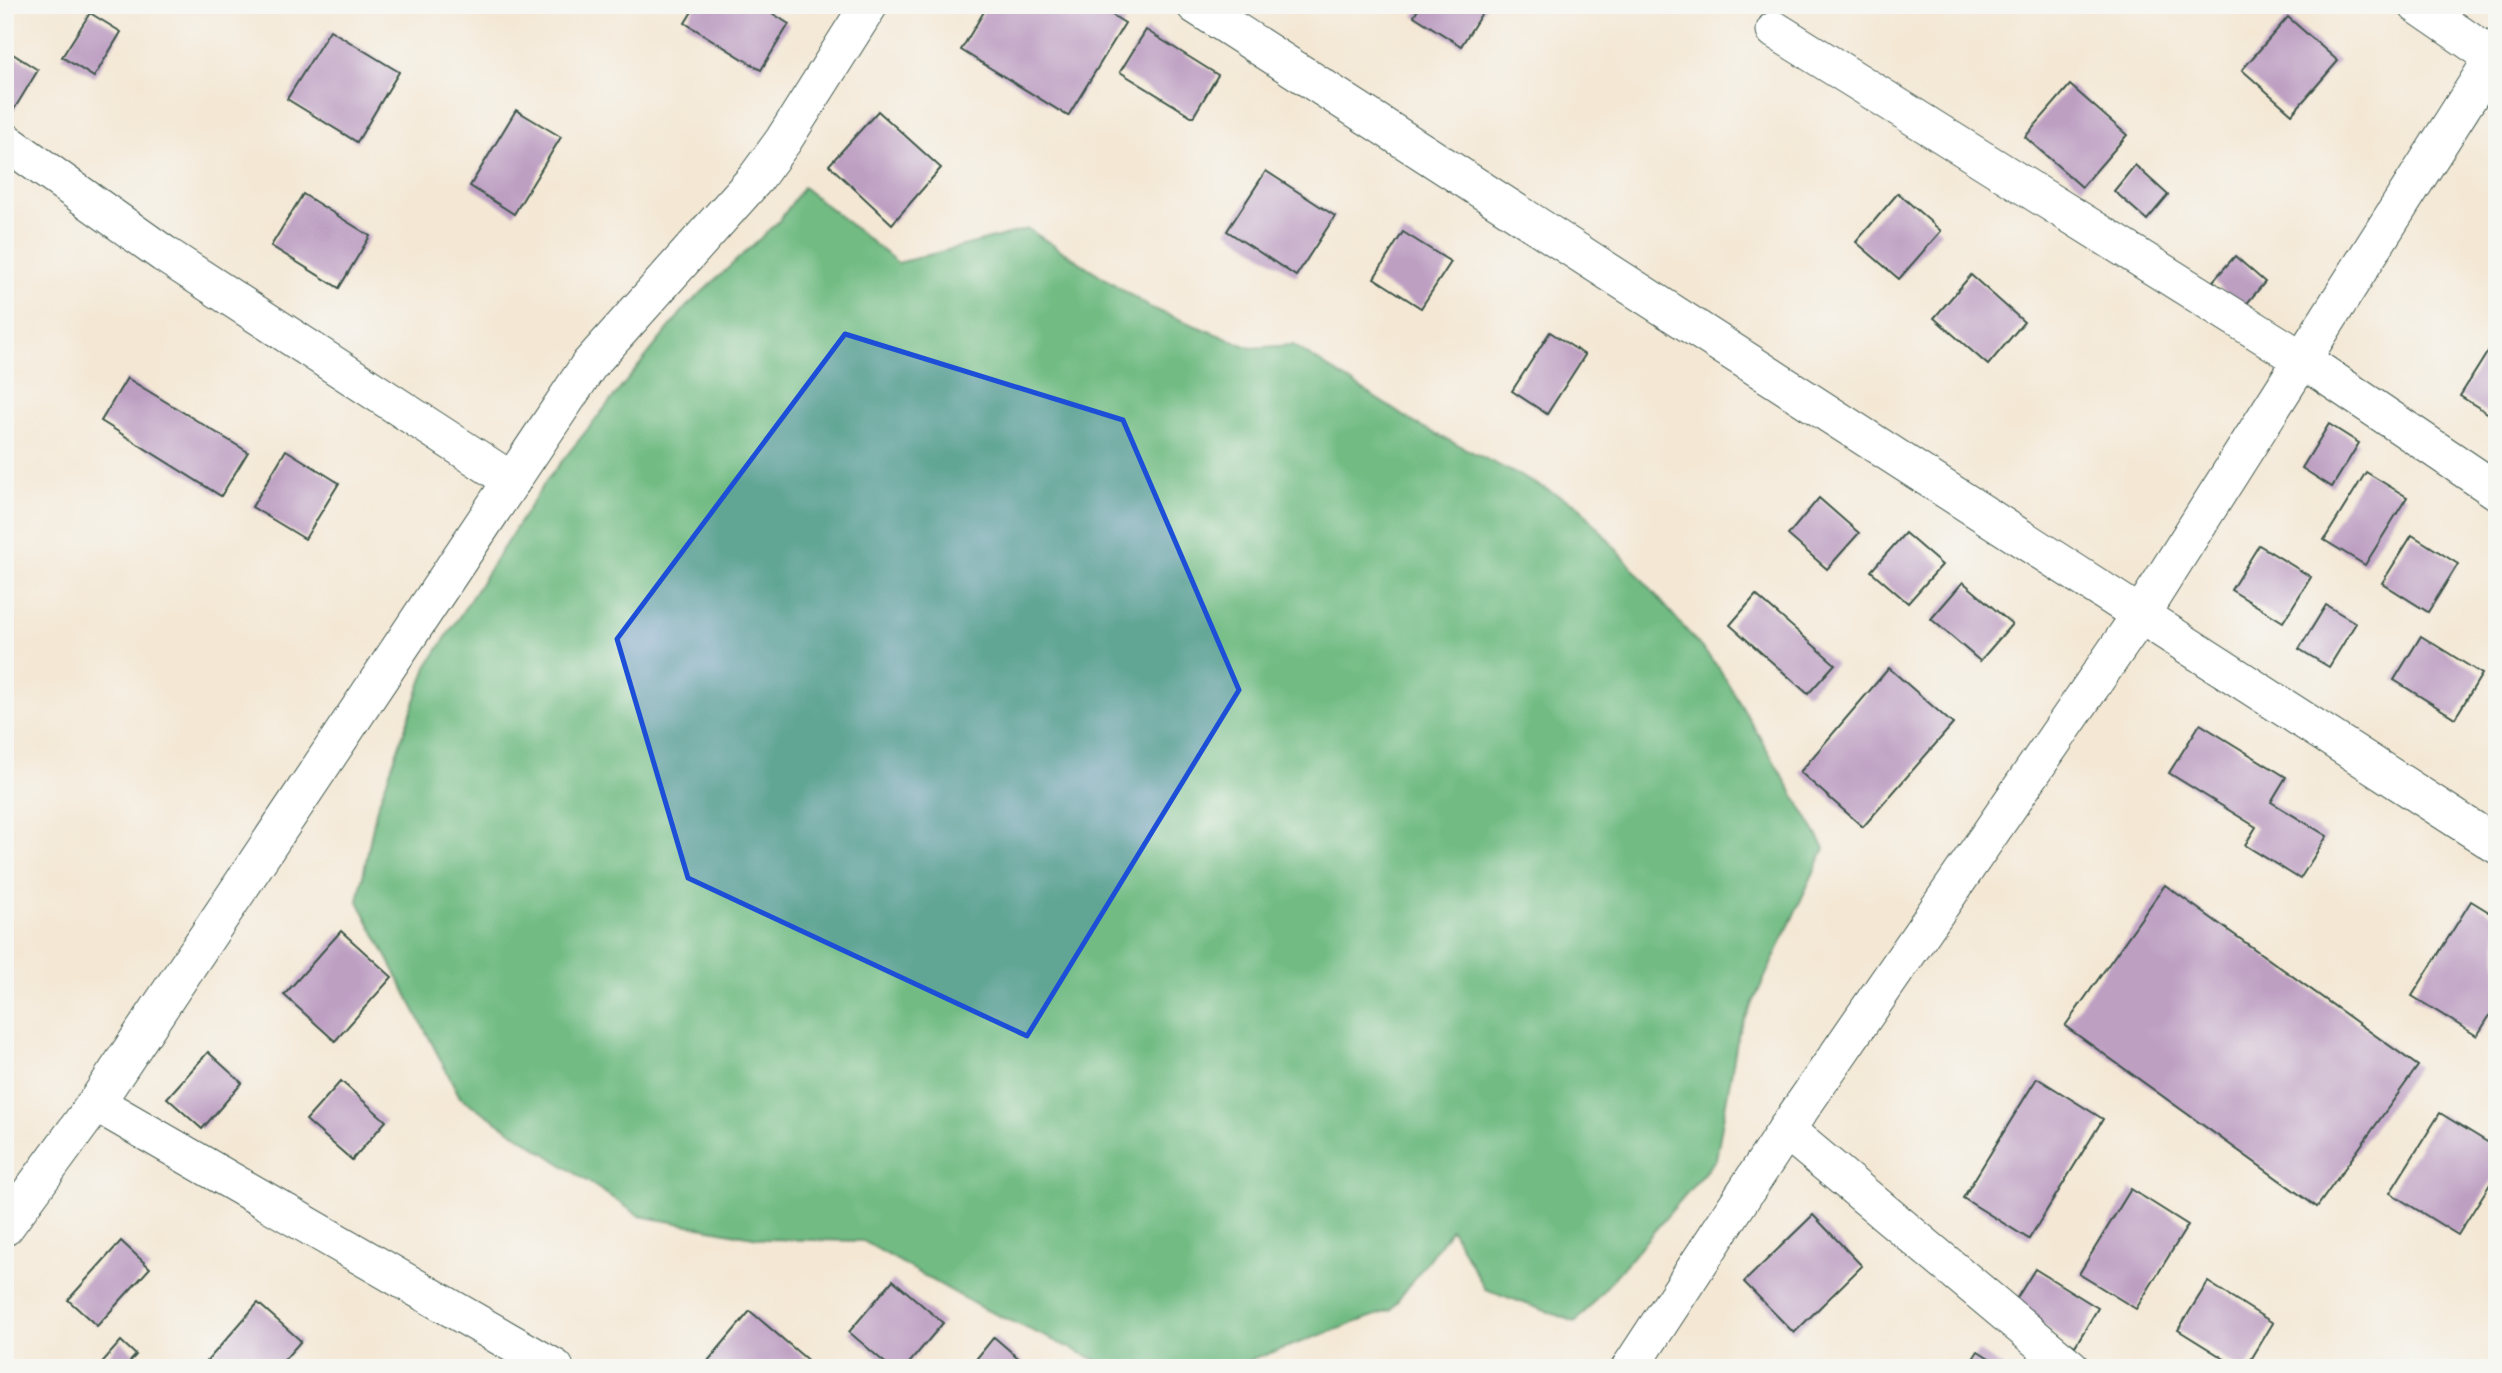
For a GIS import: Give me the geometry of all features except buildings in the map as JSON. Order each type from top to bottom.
[{"type":"street","points":[[5,1227],[96,1103],[589,365],[756,178],[783,141],[869,5]]},
{"type":"street","points":[[1195,5],[2497,845]]},
{"type":"street","points":[[1630,1368],[1786,1130],[2141,614],[2496,56],[2417,5]]},
{"type":"street","points":[[1776,30],[2303,360],[2497,491]]},
{"type":"street","points":[[5,141],[164,254],[512,481]]},
{"type":"street","points":[[96,1103],[555,1368]]},
{"type":"street","points":[[1786,1130],[2071,1368]]},
{"type":"highlighted area","points":[[845,334],[1123,420],[1239,690],[1027,1036],[688,878],[617,639]]},
{"type":"green space","points":[[803,187],[898,263],[1028,229],[1151,308],[1251,348],[1293,345],[1416,424],[1578,505],[1719,668],[1825,848],[1738,1035],[1716,1159],[1576,1322],[1485,1289],[1451,1229],[1391,1310],[1248,1361],[1242,1368],[1108,1368],[1103,1363],[980,1307],[863,1241],[764,1239],[640,1216],[460,1097],[358,901],[376,811],[427,667],[546,481],[686,307],[780,220]]}]
